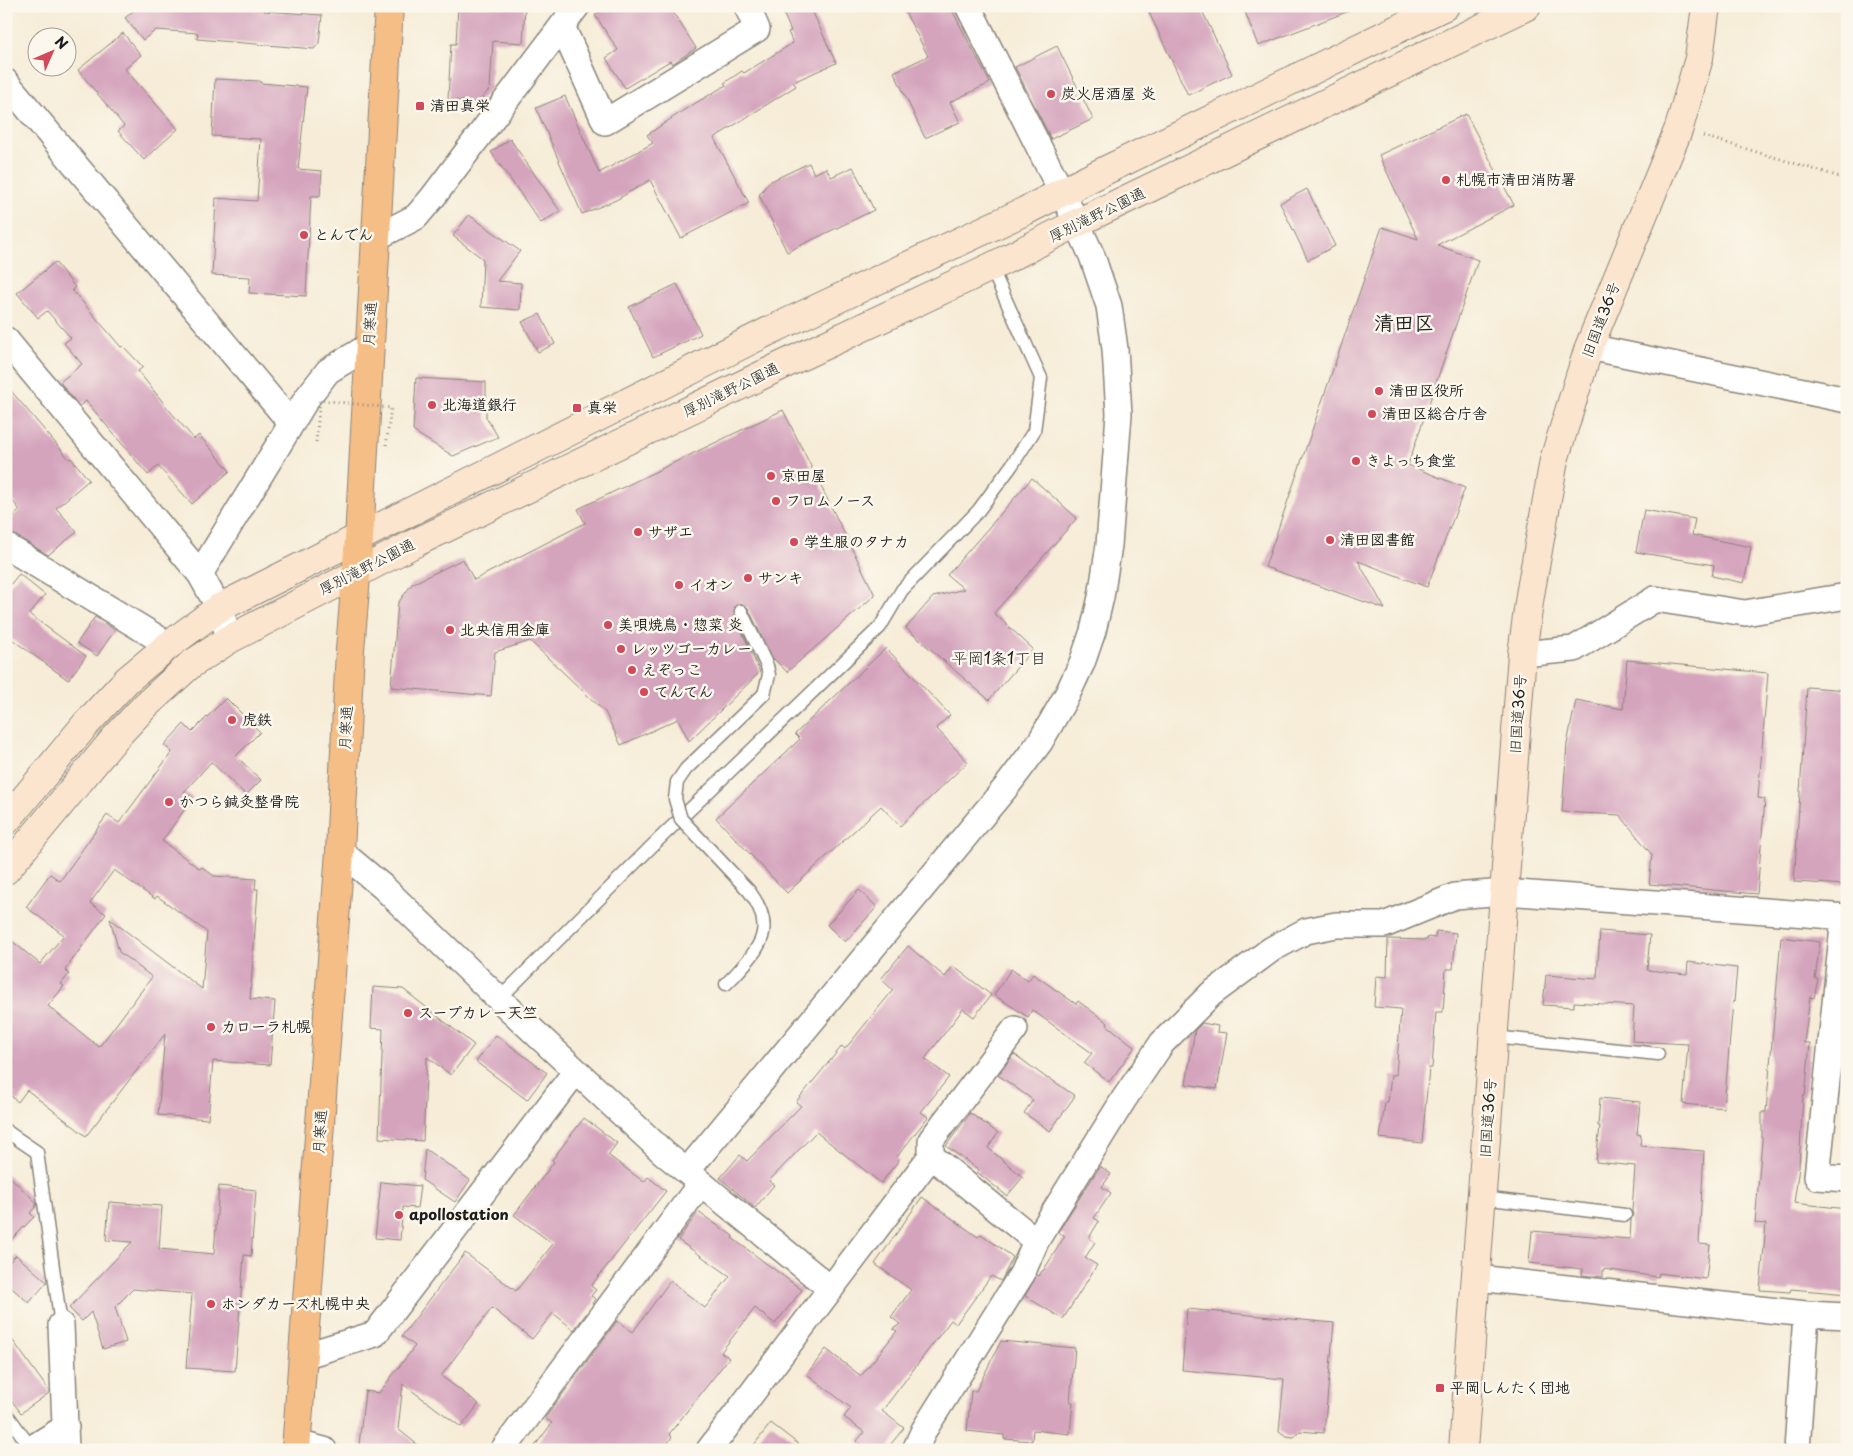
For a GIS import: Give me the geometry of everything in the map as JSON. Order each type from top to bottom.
[{"type":"highway","name":"月寒通","points":[[297,1446],[340,851],[350,650],[359,538],[389,6]]},
{"type":"main road","name":"厚別滝野公園通","points":[[7,818],[86,724],[127,680],[169,644],[219,608],[740,346],[1061,193],[1445,6]]},
{"type":"main road","name":"厚別滝野公園通","points":[[6,870],[115,738],[146,705],[190,665],[230,639],[417,542],[757,377],[991,267],[1527,6]]},
{"type":"main road","name":"旧国道36号","points":[[1463,1450],[1522,654],[1530,595],[1554,460],[1588,346],[1679,128],[1699,58],[1706,6]]},
{"type":"main road","points":[[740,346],[757,377]]},
{"type":"street","points":[[375,238],[416,216],[433,197],[577,6]]},
{"type":"street","points":[[562,26],[606,122],[757,29],[747,6]]},
{"type":"street","points":[[503,1450],[694,1177],[1007,786],[1040,742],[1067,695],[1093,631],[1101,597],[1109,545],[1118,414],[1109,306],[1092,256],[1078,224],[968,6]]},
{"type":"street","points":[[6,82],[291,423]]},
{"type":"street","points":[[6,340],[200,574],[219,608],[230,639]]},
{"type":"street","points":[[200,574],[307,398],[328,370],[369,346]]},
{"type":"street","points":[[1588,346],[1847,400]]},
{"type":"street","points":[[6,546],[169,644]]},
{"type":"street","points":[[1522,654],[1574,649],[1655,600],[1745,613],[1847,596]]},
{"type":"street","points":[[7,818],[34,838]]},
{"type":"street","points":[[340,851],[383,887],[499,999],[664,1153],[831,1289]]},
{"type":"street","points":[[914,1450],[924,1430],[1022,1274],[1036,1241],[1124,1098],[1162,1044],[1211,994],[1272,949],[1306,931],[1336,925],[1384,925],[1455,896],[1504,892],[1845,917],[1838,1057],[1817,1177],[1847,1179]]},
{"type":"street","points":[[709,1450],[930,1156],[931,1140],[1015,1029]]},
{"type":"street","points":[[303,1356],[375,1334],[576,1071]]},
{"type":"street","points":[[930,1156],[1036,1241]]},
{"type":"street","points":[[1476,1278],[1806,1314],[1847,1316]]},
{"type":"street","points":[[1797,1450],[1806,1314]]},
{"type":"street","points":[[30,1449],[66,1438],[61,1324]]},
{"type":"street","points":[[297,1446],[324,1450]]},
{"type":"lane","points":[[499,999],[662,837],[880,627],[902,590],[978,511],[1012,465],[1034,431],[1041,378],[991,267]]},
{"type":"lane","points":[[730,980],[754,955],[761,943],[765,926],[762,914],[757,902],[749,892],[681,819],[675,799],[677,782],[686,768],[764,694],[769,675],[767,666],[741,611]]},
{"type":"lane","points":[[1494,1037],[1658,1054]]},
{"type":"lane","points":[[6,1131],[38,1152],[61,1324]]},
{"type":"lane","points":[[1482,1198],[1625,1215]]},
{"type":"lane","points":[[6,1413],[30,1449]]},
{"type":"path","points":[[1679,128],[1847,179]]},
{"type":"path","points":[[316,442],[320,400],[391,408],[386,446]]},
{"type":"building","points":[[139,6],[265,6],[264,11],[322,15],[319,43],[314,49],[197,39],[198,33],[156,30],[143,40],[125,18]]},
{"type":"building","points":[[458,6],[525,6],[523,43],[493,41],[490,89],[478,102],[448,100],[451,44],[456,44]]},
{"type":"building","points":[[608,6],[669,6],[696,48],[672,64],[670,61],[625,88],[606,58],[618,50],[595,15]]},
{"type":"building","points":[[780,6],[810,6],[836,63],[793,82],[796,86],[714,138],[749,203],[681,238],[650,180],[616,200],[582,214],[536,108],[565,96],[599,173],[653,143],[647,135],[726,85],[724,83],[793,43],[788,32],[791,31]]},
{"type":"building","points":[[902,6],[950,6],[990,83],[950,102],[960,122],[925,138],[894,72],[928,56]]},
{"type":"building","points":[[1146,6],[1200,6],[1232,74],[1188,95]]},
{"type":"building","points":[[1243,6],[1357,6],[1357,8],[1258,46]]},
{"type":"building","points":[[123,33],[141,55],[125,69],[178,129],[144,160],[118,131],[124,126],[78,70]]},
{"type":"building","name":"炭火居酒屋 炎","points":[[1057,46],[1093,119],[1051,139],[1015,67]]},
{"type":"building","points":[[215,79],[260,81],[260,83],[307,87],[298,169],[322,171],[320,196],[311,196],[306,296],[249,293],[250,277],[212,275],[216,198],[257,201],[261,139],[212,136]]},
{"type":"building","name":"清田区総合庁舎","points":[[1466,114],[1514,205],[1437,245],[1478,260],[1408,465],[1465,488],[1427,587],[1358,561],[1385,609],[1265,567],[1382,227],[1418,239],[1379,155]]},
{"type":"building","points":[[510,139],[560,211],[541,223],[491,152]]},
{"type":"building","points":[[809,163],[814,174],[826,168],[831,177],[853,167],[874,210],[787,252],[759,195],[769,182]]},
{"type":"building","points":[[1307,189],[1335,246],[1308,260],[1280,203]]},
{"type":"building","points":[[469,215],[520,251],[497,281],[521,283],[520,310],[481,307],[483,259],[453,236]]},
{"type":"building","points":[[55,262],[75,287],[72,290],[121,347],[123,346],[143,367],[138,371],[170,411],[194,439],[199,435],[230,471],[192,504],[158,466],[148,475],[86,401],[79,406],[60,382],[82,364],[64,343],[71,338],[47,311],[38,318],[17,293]]},
{"type":"building","points":[[677,284],[701,334],[653,357],[629,307]]},
{"type":"building","points":[[540,314],[555,344],[538,352],[522,322]]},
{"type":"building","points":[[416,378],[486,382],[486,417],[498,437],[453,456],[413,431]]},
{"type":"building","points":[[6,385],[89,480],[56,508],[77,532],[48,555],[13,534],[6,532],[6,523],[20,510],[6,493]]},
{"type":"building","name":"イオン","points":[[783,410],[875,595],[787,672],[773,660],[748,608],[741,603],[735,606],[734,614],[760,672],[689,741],[678,719],[621,745],[605,712],[530,641],[495,652],[491,696],[391,687],[398,603],[412,584],[463,559],[474,580],[585,523],[578,509]]},
{"type":"building","points":[[1032,478],[1077,518],[994,613],[1033,649],[989,700],[906,628],[933,597],[964,589],[947,575]]},
{"type":"building","points":[[1644,510],[1695,519],[1692,535],[1751,547],[1744,583],[1712,576],[1714,565],[1636,552]]},
{"type":"building","points":[[19,574],[45,595],[29,614],[86,656],[68,680],[6,635],[6,590]]},
{"type":"building","points":[[95,617],[115,630],[97,656],[77,643]]},
{"type":"building","points":[[886,648],[950,715],[936,728],[968,762],[900,826],[881,806],[787,893],[716,818],[800,739],[795,734]]},
{"type":"building","points":[[1627,660],[1768,673],[1758,798],[1765,799],[1757,894],[1649,884],[1652,855],[1620,815],[1562,812],[1567,744],[1576,700],[1623,709]]},
{"type":"building","points":[[1807,687],[1847,690],[1847,885],[1794,882]]},
{"type":"building","points":[[226,698],[260,732],[236,756],[261,780],[246,795],[211,762],[184,792],[193,798],[162,841],[200,869],[202,867],[214,876],[256,879],[255,889],[258,889],[250,999],[275,1001],[270,1065],[213,1061],[208,1119],[158,1115],[165,1034],[86,1136],[27,1090],[18,1102],[6,1092],[6,936],[40,964],[64,935],[26,907],[50,874],[60,881],[107,815],[119,823],[172,752],[164,745],[184,724],[192,732]],"holes":[[[114,870],[155,899],[157,896],[207,932],[202,989],[110,919],[119,952],[152,977],[99,1047],[48,1006],[64,986],[61,984],[69,974],[65,970],[106,914],[90,903]]]},
{"type":"building","points":[[859,890],[877,907],[845,942],[827,925]]},
{"type":"building","points":[[1436,931],[1456,933],[1453,969],[1446,969],[1443,1012],[1436,1012],[1432,1068],[1429,1068],[1422,1143],[1380,1138],[1385,1102],[1388,1102],[1391,1075],[1396,1075],[1401,1009],[1374,1007],[1376,976],[1387,977],[1388,939],[1427,940],[1428,937],[1435,938]]},
{"type":"building","points":[[1600,931],[1650,935],[1647,970],[1687,974],[1688,962],[1737,968],[1724,1108],[1683,1104],[1688,1044],[1632,1041],[1634,1006],[1574,1002],[1574,1007],[1543,1005],[1546,975],[1597,979]]},
{"type":"building","points":[[1781,937],[1820,942],[1815,979],[1818,979],[1814,998],[1810,997],[1804,1043],[1810,1043],[1805,1096],[1803,1096],[1799,1167],[1794,1203],[1847,1209],[1847,1294],[1791,1289],[1790,1292],[1760,1290],[1766,1224],[1755,1223],[1762,1141],[1762,1112],[1766,1112]]},
{"type":"building","points":[[908,946],[945,977],[953,966],[991,995],[974,1017],[963,1009],[925,1059],[949,1077],[921,1112],[928,1117],[896,1158],[899,1160],[881,1183],[816,1132],[769,1181],[774,1185],[755,1208],[720,1178],[740,1155],[747,1161],[801,1106],[796,1102],[842,1046],[845,1049],[893,990],[881,979]]},
{"type":"building","points":[[1011,969],[1028,981],[1033,974],[1076,1004],[1078,1001],[1108,1023],[1107,1025],[1135,1047],[1109,1082],[1084,1063],[1092,1053],[1032,1010],[1028,1017],[994,995]]},
{"type":"building","points":[[373,987],[403,989],[474,1045],[451,1075],[427,1057],[423,1141],[379,1138],[383,1029],[371,1028]]},
{"type":"building","points":[[1202,1023],[1218,1026],[1217,1032],[1227,1033],[1217,1089],[1186,1084],[1195,1030]]},
{"type":"building","points":[[496,1035],[547,1073],[527,1100],[476,1062]]},
{"type":"building","points":[[1014,1054],[1075,1096],[1050,1131],[1024,1113],[1033,1100],[998,1075]]},
{"type":"building","points":[[1600,1098],[1640,1102],[1637,1134],[1641,1135],[1640,1146],[1704,1151],[1699,1244],[1710,1245],[1706,1279],[1659,1273],[1658,1277],[1603,1269],[1603,1277],[1582,1275],[1583,1269],[1529,1263],[1532,1231],[1630,1239],[1635,1166],[1596,1162],[1600,1126],[1598,1126]]},
{"type":"building","points":[[970,1113],[998,1133],[988,1148],[1023,1177],[1007,1196],[977,1172],[979,1170],[946,1146]]},
{"type":"building","points":[[584,1118],[617,1143],[608,1155],[644,1182],[648,1177],[666,1191],[591,1286],[596,1290],[591,1296],[596,1299],[594,1303],[574,1330],[553,1313],[532,1339],[492,1308],[441,1376],[479,1404],[461,1427],[403,1384],[398,1429],[424,1450],[400,1450],[359,1445],[365,1391],[379,1393],[415,1346],[402,1336],[465,1253],[516,1291],[553,1244],[514,1215]]},
{"type":"building","points":[[425,1149],[470,1180],[455,1202],[422,1180]]},
{"type":"building","points":[[1100,1166],[1111,1174],[1102,1187],[1111,1193],[1094,1218],[1099,1221],[1089,1238],[1095,1242],[1085,1258],[1097,1265],[1063,1319],[1025,1296],[1037,1275],[1039,1276],[1043,1271],[1065,1236],[1058,1232]]},
{"type":"building","points":[[6,1173],[36,1202],[36,1206],[30,1213],[34,1217],[6,1245]]},
{"type":"building","points":[[381,1182],[420,1186],[417,1208],[403,1207],[400,1240],[375,1238]]},
{"type":"building","points":[[219,1186],[256,1190],[251,1256],[244,1255],[235,1371],[186,1368],[192,1294],[133,1289],[115,1307],[126,1342],[103,1349],[91,1312],[82,1321],[69,1308],[132,1242],[106,1240],[109,1202],[162,1206],[159,1249],[214,1254]]},
{"type":"building","points":[[922,1197],[978,1237],[981,1234],[1013,1257],[1001,1281],[991,1276],[956,1324],[951,1320],[882,1411],[904,1428],[886,1450],[867,1450],[857,1441],[864,1432],[844,1417],[851,1408],[807,1374],[826,1349],[861,1376],[897,1331],[893,1329],[900,1324],[891,1317],[911,1290],[875,1264]]},
{"type":"building","points":[[698,1212],[733,1236],[732,1238],[802,1290],[775,1324],[755,1308],[721,1352],[729,1358],[669,1434],[672,1437],[663,1450],[532,1450],[552,1423],[545,1418],[617,1321],[633,1332],[670,1281],[705,1308],[730,1276],[678,1240]]},
{"type":"building","points":[[16,1255],[47,1282],[29,1303],[6,1283],[6,1266]]},
{"type":"building","points":[[1187,1309],[1334,1323],[1324,1433],[1300,1431],[1294,1437],[1286,1436],[1279,1431],[1284,1379],[1182,1370]]},
{"type":"building","points":[[6,1331],[49,1391],[49,1393],[21,1413],[6,1393]]},
{"type":"building","points":[[1001,1341],[1075,1348],[1070,1402],[1073,1402],[1070,1434],[1033,1430],[1032,1441],[1004,1439],[1004,1435],[967,1431],[971,1391],[976,1391]]},
{"type":"building","points":[[771,1423],[806,1450],[750,1450]]},
{"type":"place","name":"炭火居酒屋 炎","points":[[1051,94]]},
{"type":"place","name":"清田真栄","points":[[420,106]]},
{"type":"place","name":"札幌市清田消防署","points":[[1446,180]]},
{"type":"place","name":"とんでん","points":[[304,235]]},
{"type":"place","name":"清田区役所","points":[[1379,391]]},
{"type":"place","name":"北海道銀行","points":[[432,405]]},
{"type":"place","name":"真栄","points":[[577,408]]},
{"type":"place","name":"清田区総合庁舎","points":[[1372,414]]},
{"type":"place","name":"きよっち食堂","points":[[1356,461]]},
{"type":"place","name":"京田屋","points":[[771,476]]},
{"type":"place","name":"フロムノース","points":[[776,501]]},
{"type":"place","name":"サザエ","points":[[638,532]]},
{"type":"place","name":"清田図書館","points":[[1330,540]]},
{"type":"place","name":"学生服のタナカ","points":[[794,542]]},
{"type":"place","name":"サンキ","points":[[748,578]]},
{"type":"place","name":"イオン","points":[[679,585]]},
{"type":"place","name":"美唄焼鳥・惣菜 炎","points":[[608,625]]},
{"type":"place","name":"北央信用金庫","points":[[450,630]]},
{"type":"place","name":"レッツゴーカレー","points":[[621,649]]},
{"type":"place","name":"えぞっこ","points":[[632,670]]},
{"type":"place","name":"てんてん","points":[[644,692]]},
{"type":"place","name":"虎鉄","points":[[232,720]]},
{"type":"place","name":"かつら鍼灸整骨院","points":[[169,802]]},
{"type":"place","name":"スープカレー天竺","points":[[408,1013]]},
{"type":"place","name":"カローラ札幌","points":[[211,1027]]},
{"type":"place","name":"apollostation","points":[[399,1215]]},
{"type":"place","name":"ホンダカーズ札幌中央","points":[[211,1304]]},
{"type":"place","name":"平岡しんたく団地","points":[[1440,1388]]},
{"type":"district","name":"清田区","points":[[1404,323]]},
{"type":"district","name":"平岡1条1丁目","points":[[999,658]]}]
